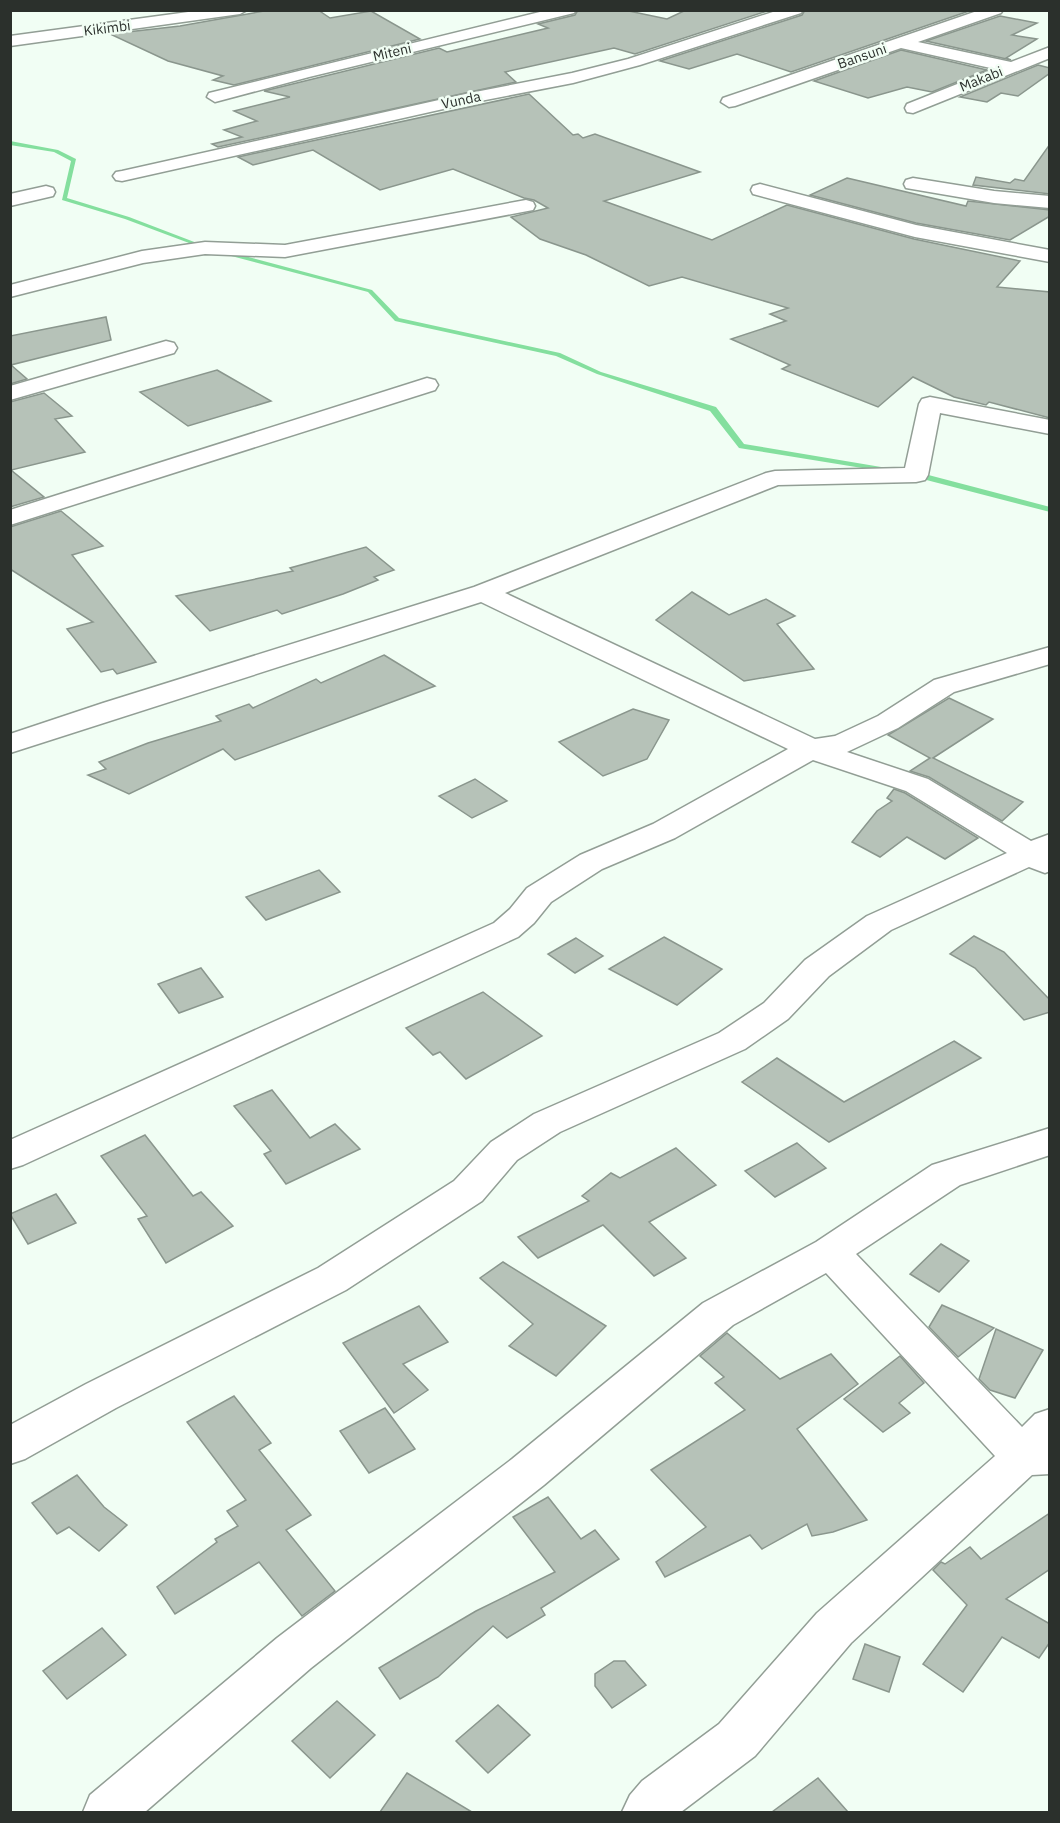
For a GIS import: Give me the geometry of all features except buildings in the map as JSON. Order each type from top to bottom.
[{"type":"street","name":"Kikimbi","points":[[10,41],[240,10]]},
{"type":"street","name":"Miteni","points":[[215,97],[305,73],[569,10]]},
{"type":"street","name":"Vunda","points":[[122,176],[470,98],[573,78],[634,62],[796,10]]},
{"type":"street","name":"Bansuni","points":[[729,102],[996,10]]},
{"type":"street","points":[[900,43],[1010,67]]},
{"type":"street","name":"Makabi","points":[[913,108],[1050,52]]},
{"type":"street","points":[[913,183],[994,197],[1050,202]]},
{"type":"street","points":[[760,190],[915,231],[1001,249],[1050,256]]},
{"type":"street","points":[[10,200],[46,192]]},
{"type":"street","points":[[10,291],[142,258],[205,248],[285,252],[374,233],[526,206]]},
{"type":"street","points":[[10,393],[166,348]]},
{"type":"street","points":[[10,518],[427,385]]},
{"type":"street","points":[[10,744],[113,709],[483,594],[775,478],[916,475],[930,404],[1050,427]]},
{"type":"street","points":[[483,594],[811,749],[867,770],[917,785],[1043,854]]},
{"type":"street","points":[[10,1156],[506,930],[522,916],[539,895],[591,862],[664,831],[811,749],[843,744],[888,722],[944,686],[1050,655]]},
{"type":"street","points":[[10,1446],[100,1396],[332,1279],[468,1191],[504,1151],[546,1123],[732,1041],[776,1011],[817,968],[879,923],[1043,854]]},
{"type":"street","points":[[108,1812],[294,1653],[528,1472],[718,1314],[830,1252],[946,1175],[1050,1142]]},
{"type":"street","points":[[648,1812],[660,1798],[738,1740],[834,1628],[1041,1447],[830,1252]]},
{"type":"waterway","points":[[10,143],[56,151],[74,160],[64,199],[127,218],[207,248]]},
{"type":"waterway","points":[[222,252],[370,291],[397,320],[558,354],[599,373],[713,409],[742,446],[893,471]]},
{"type":"waterway","points":[[914,474],[1050,510]]}]
